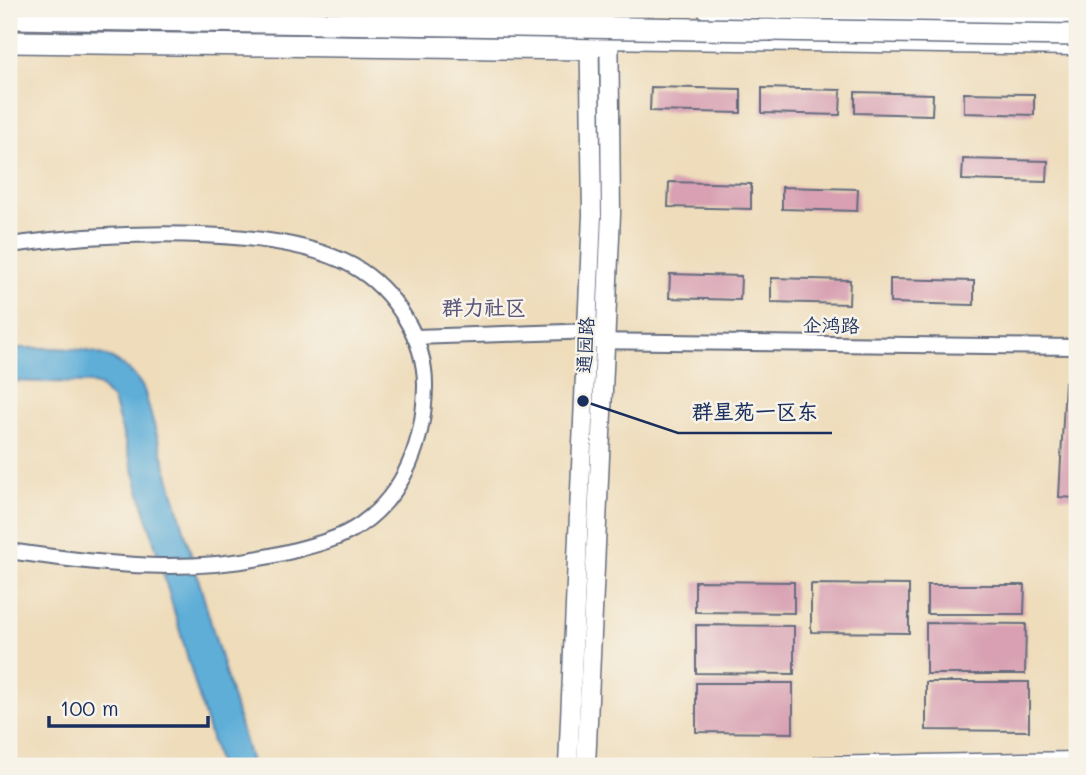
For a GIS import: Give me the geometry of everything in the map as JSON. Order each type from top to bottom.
[{"type":"highway","points":[[708,9],[1047,10],[1077,13]]},
{"type":"highway","points":[[9,18],[1077,36]]},
{"type":"highway","points":[[9,43],[366,42],[401,48],[598,27]]},
{"type":"highway","points":[[401,48],[427,37]]},
{"type":"main road","points":[[366,42],[400,19],[1077,46]]},
{"type":"main road","points":[[9,33],[366,42],[598,27]]},
{"type":"main road","name":"通园路","points":[[568,766],[598,27]]},
{"type":"main road","name":"通园路","points":[[586,766],[611,214],[598,27]]},
{"type":"main road","points":[[819,766],[1077,761]]},
{"type":"street","points":[[9,245],[97,236],[176,235],[235,238],[312,250],[353,266],[378,284],[398,308],[415,337],[424,360],[425,379],[423,421],[405,475],[375,513],[352,530],[313,545],[265,558],[200,566],[114,564],[9,551]]},
{"type":"street","name":"企鸿路","points":[[415,337],[606,336],[1077,347]]},
{"type":"water","points":[[9,348],[66,349],[103,355],[119,362],[133,374],[144,390],[252,766],[219,766],[113,400],[100,386],[90,383],[9,381]]},
{"type":"building","points":[[651,87],[741,89],[741,113],[650,111]]},
{"type":"building","points":[[762,88],[841,90],[840,115],[762,113]]},
{"type":"building","points":[[855,92],[933,94],[932,115],[855,113]]},
{"type":"building","points":[[964,93],[1034,94],[1034,115],[964,113]]},
{"type":"building","points":[[963,159],[1048,161],[1047,182],[962,180]]},
{"type":"building","points":[[669,182],[751,184],[751,209],[668,207]]},
{"type":"building","points":[[782,187],[858,189],[857,211],[782,209]]},
{"type":"building","points":[[670,274],[741,276],[740,300],[669,298]]},
{"type":"building","points":[[771,278],[850,280],[849,304],[771,302]]},
{"type":"building","points":[[890,279],[974,281],[974,305],[890,303]]},
{"type":"building","points":[[1065,382],[1077,383],[1077,498],[1059,497]]},
{"type":"building","points":[[695,581],[794,582],[794,613],[695,612]]},
{"type":"building","points":[[811,584],[909,585],[909,633],[811,632]]},
{"type":"building","points":[[927,585],[1025,585],[1024,614],[927,614]]},
{"type":"building","points":[[926,623],[1026,624],[1025,674],[926,674]]},
{"type":"building","points":[[696,625],[794,626],[794,674],[696,673]]},
{"type":"building","points":[[926,682],[1029,682],[1029,731],[926,730]]},
{"type":"building","points":[[696,683],[793,683],[793,733],[696,732]]},
{"type":"place","name":"群星苑一区东","points":[[583,401]]},
{"type":"district","name":"群力社区","points":[[484,308]]}]
